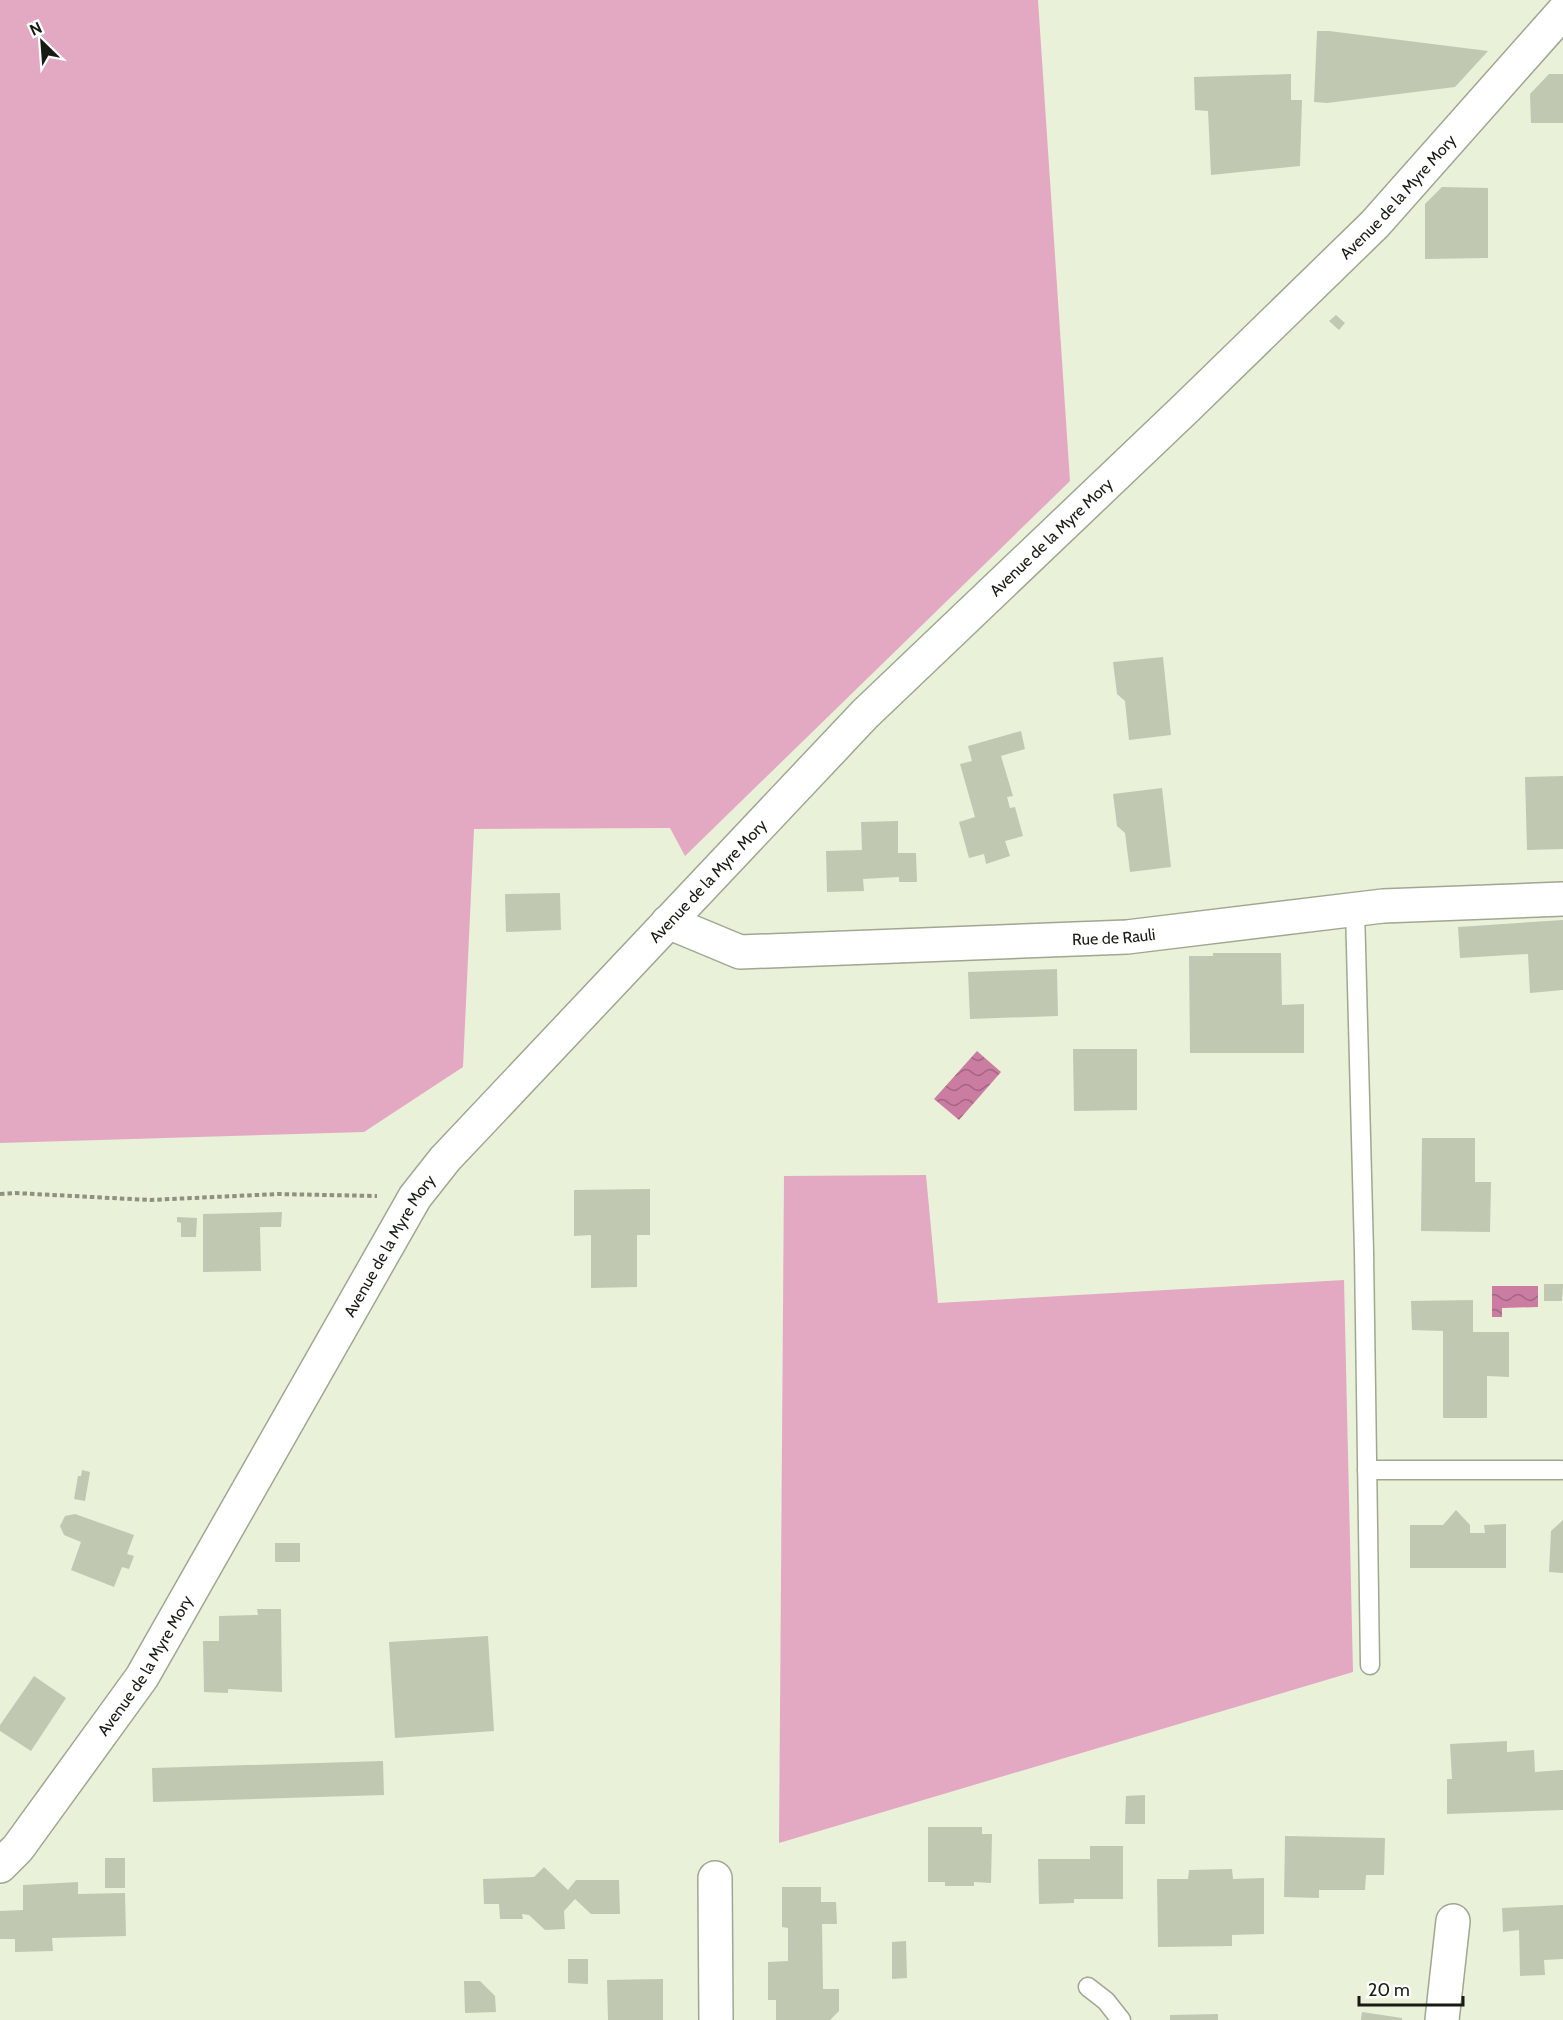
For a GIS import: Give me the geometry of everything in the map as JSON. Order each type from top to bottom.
[{"type":"street","name":"Avenue de la Myre Mory","points":[[0,1866],[18,1848],[142,1677],[416,1197],[445,1159],[865,714],[1375,224],[1563,12]]},
{"type":"street","name":"Rue de Rauli","points":[[668,922],[740,952],[1127,937],[1383,906],[1563,899]]},
{"type":"street","points":[[715,1878],[716,2020]]},
{"type":"street","points":[[1442,2020],[1453,1921]]},
{"type":"lane","points":[[1355,909],[1364,1252],[1370,1665]]},
{"type":"lane","points":[[1367,1470],[1561,1470]]},
{"type":"lane","points":[[1088,1987],[1106,2001],[1121,2020]]},
{"type":"path","points":[[0,1194],[15,1192],[150,1200],[278,1194],[416,1197]]},
{"type":"shaded area","points":[[0,0],[1038,0],[1070,481],[685,856],[670,828],[474,829],[463,1067],[364,1132],[0,1143]]},
{"type":"shaded area","points":[[926,1175],[938,1303],[1344,1280],[1353,1672],[779,1843],[784,1176]]},
{"type":"water","points":[[977,1051],[1001,1072],[959,1120],[934,1099]]},
{"type":"water","points":[[1492,1286],[1538,1286],[1538,1307],[1502,1308],[1502,1317],[1492,1317]]},
{"type":"building","points":[[1317,31],[1488,51],[1455,87],[1327,103],[1314,102]]},
{"type":"building","points":[[1291,74],[1291,100],[1302,100],[1300,166],[1211,175],[1208,111],[1195,110],[1194,77]]},
{"type":"building","points":[[1549,74],[1563,74],[1563,123],[1531,123],[1530,94]]},
{"type":"building","points":[[1442,187],[1488,188],[1488,258],[1425,259],[1425,204]]},
{"type":"building","points":[[1336,315],[1345,323],[1339,330],[1329,321]]},
{"type":"building","points":[[1163,657],[1171,735],[1129,740],[1125,701],[1117,694],[1113,662]]},
{"type":"building","points":[[1021,731],[1025,749],[1001,756],[1013,796],[1007,797],[1010,808],[1015,807],[1023,836],[1005,841],[1010,856],[986,864],[984,854],[969,858],[959,822],[975,817],[960,764],[972,761],[968,746]]},
{"type":"building","points":[[1563,776],[1563,849],[1527,850],[1525,777]]},
{"type":"building","points":[[1162,788],[1171,867],[1130,872],[1125,833],[1117,826],[1113,794]]},
{"type":"building","points":[[898,821],[898,853],[916,853],[917,882],[899,882],[899,877],[863,879],[864,891],[827,892],[826,851],[862,850],[861,822]]},
{"type":"building","points":[[560,893],[561,930],[506,932],[505,894]]},
{"type":"building","points":[[1563,920],[1563,990],[1530,993],[1528,954],[1460,958],[1458,927]]},
{"type":"building","points":[[1213,953],[1281,953],[1282,1005],[1304,1004],[1304,1053],[1190,1053],[1189,956],[1213,956]]},
{"type":"building","points":[[1057,969],[1058,1016],[970,1019],[968,972]]},
{"type":"building","points":[[1073,1049],[1137,1049],[1137,1110],[1074,1111]]},
{"type":"building","points":[[1422,1138],[1475,1138],[1475,1182],[1491,1182],[1490,1232],[1421,1231]]},
{"type":"building","points":[[650,1189],[650,1235],[637,1235],[637,1287],[591,1288],[591,1235],[574,1236],[574,1190]]},
{"type":"building","points":[[282,1212],[281,1227],[260,1227],[261,1271],[203,1272],[203,1214]]},
{"type":"building","points":[[177,1217],[197,1218],[196,1237],[181,1237],[181,1223],[177,1222]]},
{"type":"building","points":[[1544,1284],[1563,1284],[1562,1301],[1544,1301]]},
{"type":"building","points":[[1473,1300],[1473,1332],[1509,1332],[1509,1377],[1487,1376],[1487,1418],[1443,1418],[1443,1331],[1412,1330],[1411,1301]]},
{"type":"building","points":[[82,1470],[90,1472],[85,1501],[74,1499],[78,1476],[81,1476]]},
{"type":"building","points":[[1456,1510],[1470,1525],[1470,1533],[1485,1533],[1484,1525],[1506,1524],[1506,1568],[1410,1568],[1410,1525],[1443,1525]]},
{"type":"building","points":[[75,1514],[134,1535],[127,1554],[134,1556],[129,1569],[122,1567],[114,1587],[71,1570],[81,1542],[64,1535],[60,1526],[65,1516]]},
{"type":"building","points":[[1563,1520],[1563,1573],[1549,1572],[1551,1531]]},
{"type":"building","points":[[275,1543],[300,1543],[300,1562],[275,1562]]},
{"type":"building","points":[[257,1609],[281,1609],[282,1692],[228,1689],[228,1693],[204,1692],[203,1641],[219,1641],[219,1616],[258,1615]]},
{"type":"building","points":[[488,1636],[494,1731],[395,1738],[389,1642]]},
{"type":"building","points":[[34,1676],[66,1698],[31,1751],[0,1731],[0,1725]]},
{"type":"building","points":[[1507,1741],[1507,1752],[1534,1750],[1535,1772],[1563,1770],[1563,1810],[1447,1814],[1447,1779],[1452,1779],[1450,1744]]},
{"type":"building","points":[[383,1761],[384,1795],[153,1802],[152,1768]]},
{"type":"building","points":[[1145,1795],[1145,1824],[1125,1824],[1126,1796]]},
{"type":"building","points":[[928,1827],[982,1827],[982,1834],[992,1834],[991,1883],[974,1882],[974,1886],[945,1886],[945,1882],[928,1882]]},
{"type":"building","points":[[1285,1836],[1385,1838],[1384,1875],[1366,1875],[1365,1890],[1319,1890],[1319,1898],[1284,1897]]},
{"type":"building","points":[[1090,1846],[1123,1846],[1123,1899],[1074,1899],[1074,1903],[1039,1904],[1038,1859],[1090,1859]]},
{"type":"building","points":[[105,1858],[125,1858],[125,1888],[105,1888]]},
{"type":"building","points":[[544,1867],[568,1890],[576,1880],[619,1880],[620,1914],[591,1914],[575,1899],[564,1911],[565,1929],[545,1930],[529,1915],[522,1914],[523,1919],[500,1919],[499,1904],[484,1904],[483,1879],[534,1877]]},
{"type":"building","points":[[1232,1869],[1233,1879],[1264,1878],[1264,1934],[1232,1935],[1232,1946],[1158,1947],[1157,1879],[1188,1879],[1189,1870]]},
{"type":"building","points":[[78,1882],[78,1894],[125,1893],[126,1936],[52,1938],[53,1951],[15,1952],[15,1939],[0,1939],[0,1911],[23,1910],[23,1885]]},
{"type":"building","points":[[782,1887],[821,1887],[821,1902],[836,1902],[837,1924],[822,1924],[823,1989],[839,1989],[839,2011],[830,2020],[776,2020],[776,2000],[768,2000],[768,1962],[788,1961],[788,1928],[782,1927]]},
{"type":"building","points":[[1563,1905],[1563,1959],[1544,1960],[1545,1975],[1520,1976],[1519,1930],[1503,1932],[1502,1908]]},
{"type":"building","points":[[906,1941],[907,1978],[892,1979],[892,1942]]},
{"type":"building","points":[[568,1959],[588,1959],[588,1984],[568,1983]]},
{"type":"building","points":[[663,1979],[663,2020],[608,2020],[607,1980]]},
{"type":"building","points":[[464,1981],[480,1981],[495,1996],[496,2012],[465,2013]]},
{"type":"building","points":[[1362,2012],[1402,2018],[1402,2020],[1361,2020]]},
{"type":"building","points":[[1218,2014],[1218,2020],[1170,2020],[1170,2015]]}]
